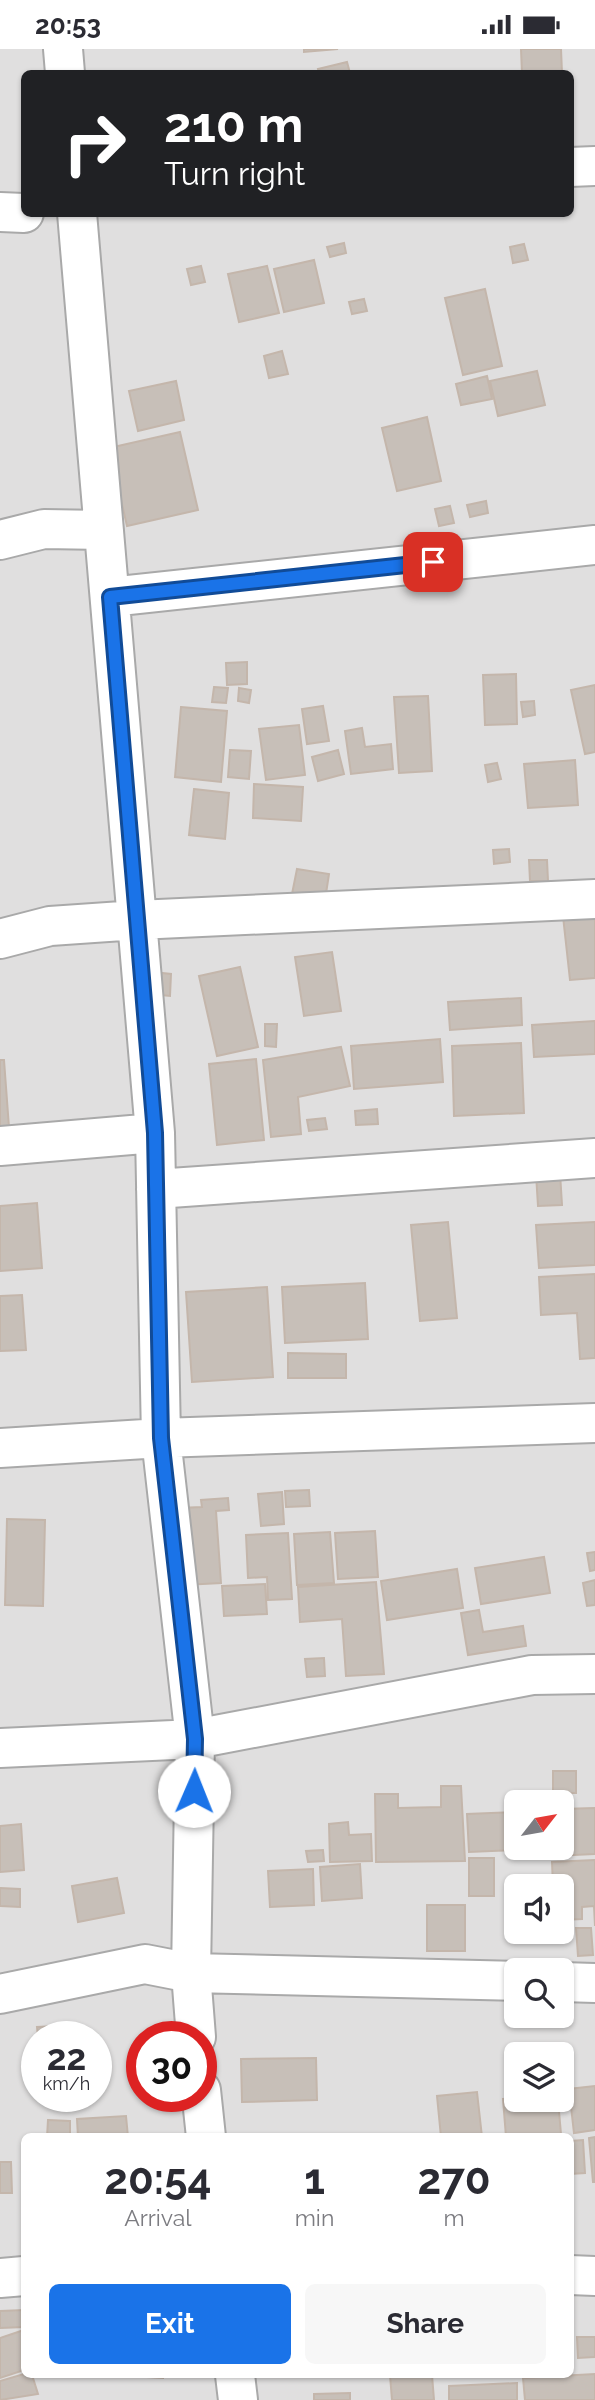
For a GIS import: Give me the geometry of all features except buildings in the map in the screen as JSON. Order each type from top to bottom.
[{"type":"street","points":[[63,49],[65,70]]},
{"type":"street","points":[[574,167],[595,166]]},
{"type":"street","points":[[0,212],[21,213]]},
{"type":"street","points":[[78,217],[155,1133],[161,1438],[195,1739],[191,1973],[195,2021]]},
{"type":"street","points":[[0,540],[44,529],[104,530]]},
{"type":"street","points":[[110,597],[595,545]]},
{"type":"street","points":[[0,939],[50,926],[137,920],[595,899]]},
{"type":"street","points":[[0,1146],[155,1133]]},
{"type":"street","points":[[156,1189],[595,1158]]},
{"type":"street","points":[[0,1448],[161,1438],[595,1423]]},
{"type":"street","points":[[0,1748],[195,1739],[532,1675],[595,1674]]},
{"type":"street","points":[[0,1994],[145,1964],[191,1973],[504,1981]]},
{"type":"street","points":[[574,1982],[595,1983]]},
{"type":"street","points":[[203,2112],[205,2133]]},
{"type":"street","points":[[574,2275],[595,2276]]},
{"type":"street","points":[[0,2278],[21,2276]]},
{"type":"street","points":[[235,2378],[239,2400]]},
{"type":"shaded area","points":[[0,49],[595,49],[595,2400],[0,2400]]},
{"type":"route","points":[[194,1791],[195,1739],[161,1438],[155,1133],[110,597],[433,562]]}]
